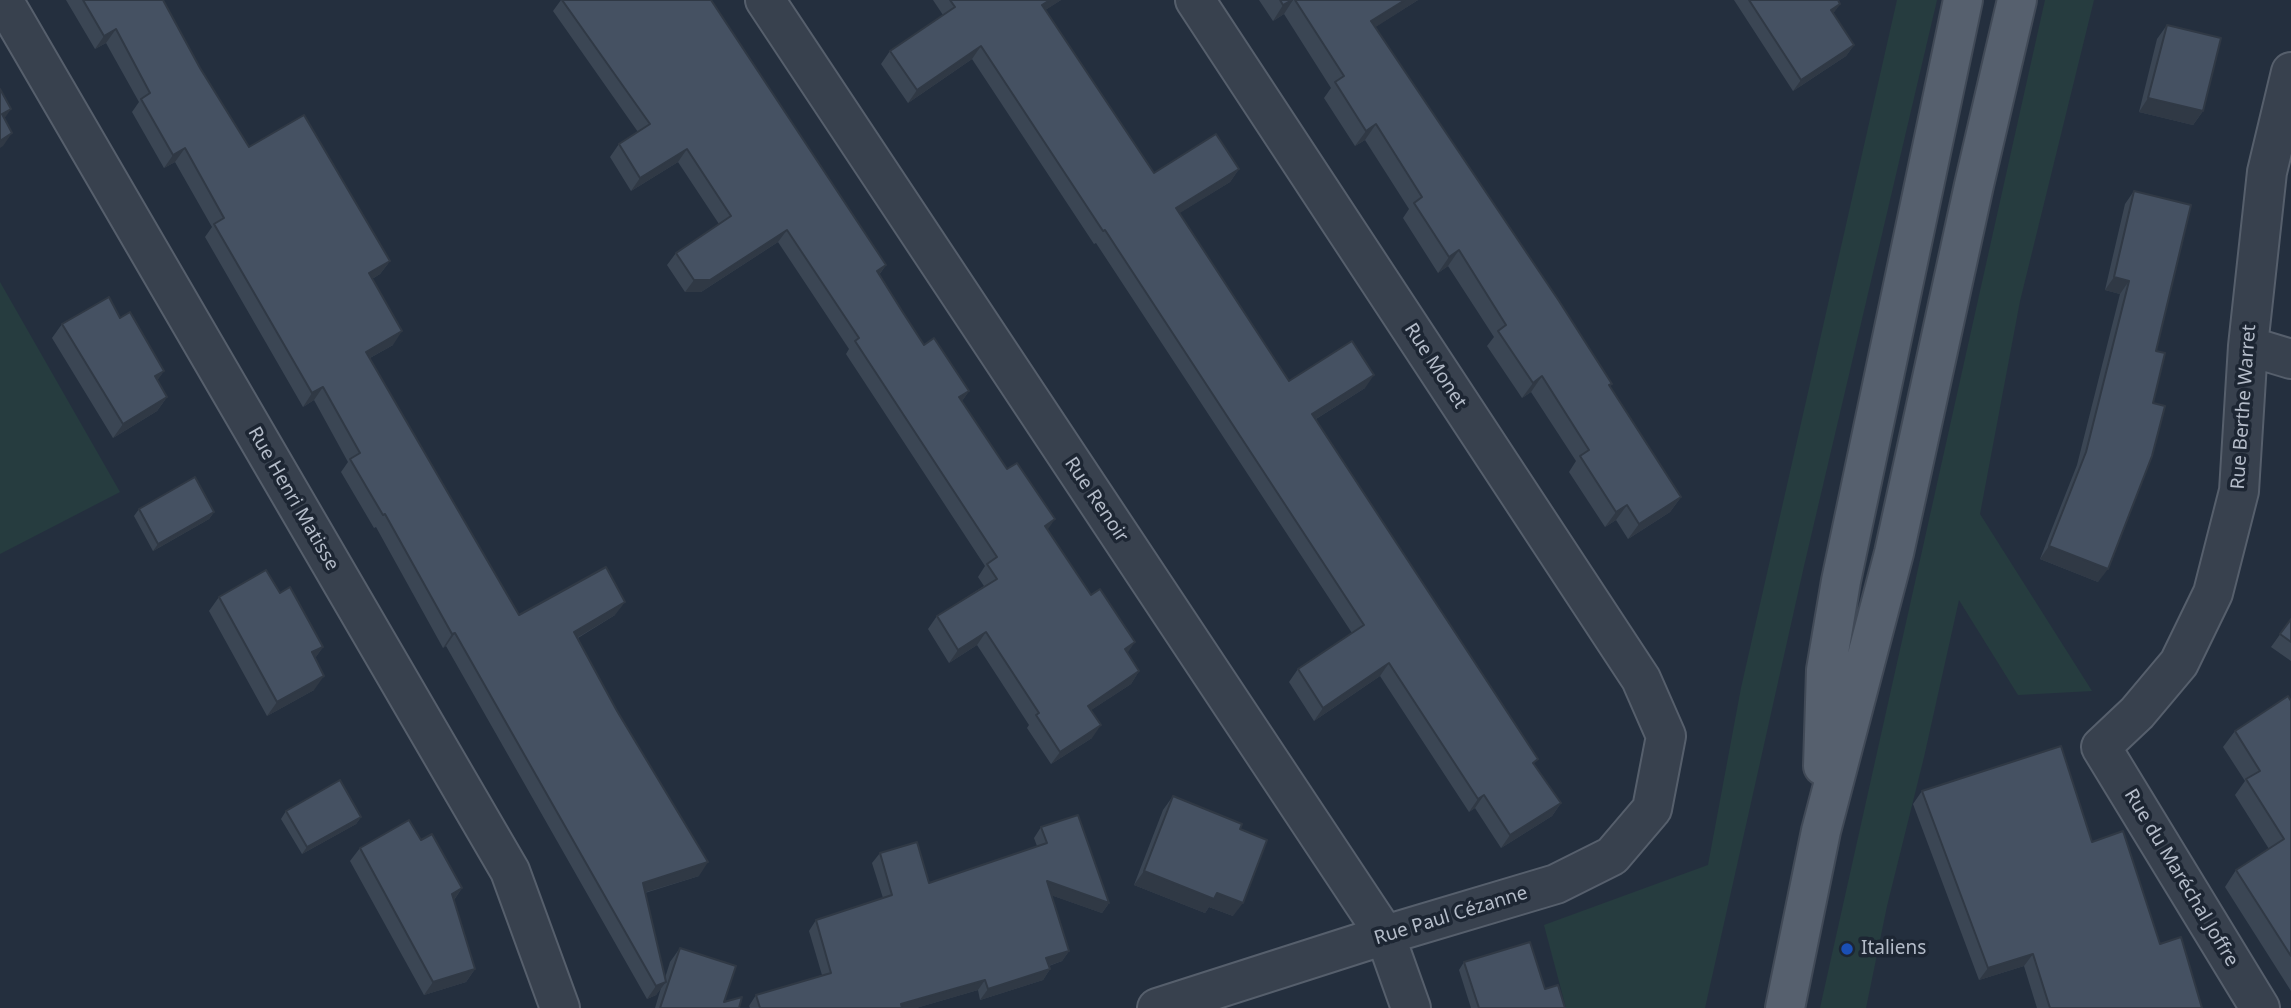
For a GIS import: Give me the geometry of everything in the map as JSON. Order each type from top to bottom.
[{"type":"main road","points":[[1821,831],[1826,670],[1841,581],[1963,0]]},
{"type":"main road","points":[[1785,1008],[1821,831],[1894,553],[2017,0]]},
{"type":"street","name":"Rue Henri Matisse","points":[[3,0],[510,872],[560,1008]]},
{"type":"street","name":"Rue Renoir","points":[[765,0],[1385,935],[1411,1008]]},
{"type":"street","name":"Rue Monet","points":[[1195,0],[1641,678],[1665,736]]},
{"type":"street","name":"Rue Berthe Warret","points":[[2101,747],[2137,713],[2179,663],[2213,593],[2239,491],[2248,346],[2267,172],[2291,72]]},
{"type":"street","points":[[2248,346],[2291,359]]},
{"type":"street","name":"Rue Paul Cézanne","points":[[1157,1008],[1556,884],[1612,856],[1652,809],[1665,736]]},
{"type":"street","name":"Rue du Maréchal Joffre","points":[[2101,747],[2260,1008]]},
{"type":"green space","points":[[1897,0],[1937,0],[1804,566],[1705,1008],[1566,1008],[1544,925],[1708,865],[1741,688]]},
{"type":"green space","points":[[2045,0],[2094,0],[2020,301],[1980,514],[2092,691],[2018,695],[1959,600],[1887,906],[1866,1008],[1820,1008]]},
{"type":"green space","points":[[0,282],[120,492],[0,554]]},
{"type":"building","points":[[83,0],[163,0],[200,68],[249,147],[304,115],[390,261],[369,273],[402,331],[366,352],[519,615],[606,567],[625,602],[574,632],[617,711],[708,862],[643,883],[666,982],[656,986],[455,633],[452,634],[385,514],[383,515],[350,459],[360,453],[323,387],[312,393],[214,224],[224,218],[185,148],[173,155],[141,99],[150,93],[116,29],[104,36]]},
{"type":"building","points":[[562,0],[711,0],[886,265],[877,271],[924,345],[934,338],[969,391],[959,397],[1007,469],[1017,463],[1055,519],[1045,526],[1091,595],[1100,589],[1135,642],[1125,649],[1139,671],[1088,706],[1101,725],[1060,752],[1036,715],[1039,713],[986,632],[958,650],[937,616],[997,579],[987,564],[997,557],[855,341],[859,338],[787,230],[710,280],[694,280],[676,253],[731,216],[687,149],[640,178],[619,144],[650,124]]},
{"type":"building","points":[[950,0],[1050,0],[1042,5],[1154,173],[1216,134],[1239,169],[1176,208],[1289,381],[1352,341],[1374,375],[1312,414],[1538,759],[1533,763],[1561,803],[1510,835],[1484,795],[1478,799],[1389,663],[1323,708],[1298,669],[1364,625],[1105,230],[1103,231],[981,46],[917,90],[890,51],[955,7]]},
{"type":"building","points":[[1295,0],[1405,0],[1371,21],[1559,301],[1681,497],[1639,524],[1627,505],[1616,512],[1580,456],[1589,450],[1542,376],[1533,383],[1498,331],[1506,325],[1459,250],[1449,257],[1414,203],[1422,197],[1376,124],[1366,131],[1335,82],[1344,76]]},
{"type":"building","points":[[1749,0],[1838,0],[1840,4],[1831,10],[1854,45],[1801,80]]},
{"type":"building","points":[[2167,25],[2221,38],[2203,111],[2148,98]]},
{"type":"building","points":[[0,89],[11,109],[2,114],[12,133],[0,141]]},
{"type":"building","points":[[2134,191],[2191,205],[2156,351],[2165,353],[2153,403],[2165,406],[2152,456],[2108,569],[2049,546],[2086,452],[2129,281],[2114,277]]},
{"type":"building","points":[[109,297],[120,318],[130,312],[164,371],[155,376],[167,397],[123,424],[62,324]]},
{"type":"building","points":[[195,477],[214,512],[158,544],[139,509]]},
{"type":"building","points":[[266,570],[280,593],[290,587],[323,647],[312,652],[324,676],[277,702],[219,597]]},
{"type":"building","points":[[2291,619],[2291,642],[2280,634]]},
{"type":"building","points":[[2288,696],[2291,701],[2291,956],[2236,870],[2284,839],[2246,779],[2260,771],[2235,731]]},
{"type":"building","points":[[2061,746],[2092,842],[2123,831],[2160,944],[2181,937],[2202,1008],[2050,1008],[2033,954],[1988,968],[1922,791]]},
{"type":"building","points":[[340,780],[361,817],[307,847],[286,811]]},
{"type":"building","points":[[1173,796],[1242,824],[1240,829],[1267,840],[1243,903],[1217,893],[1214,899],[1144,871]]},
{"type":"building","points":[[1078,815],[1109,903],[1047,881],[1069,951],[1046,958],[1050,969],[988,989],[985,980],[901,1004],[902,1008],[760,1008],[756,995],[831,973],[816,920],[892,895],[880,853],[917,842],[929,883],[1047,843],[1041,827]]},
{"type":"building","points":[[409,820],[421,840],[432,834],[462,888],[452,894],[475,969],[433,982],[360,848]]},
{"type":"building","points":[[1530,942],[1545,989],[1558,985],[1565,1008],[1479,1008],[1464,962]]},
{"type":"building","points":[[680,948],[736,966],[724,1002],[742,997],[739,1008],[660,1008]]},
{"type":"place","name":"Italiens","points":[[1847,949]]}]
